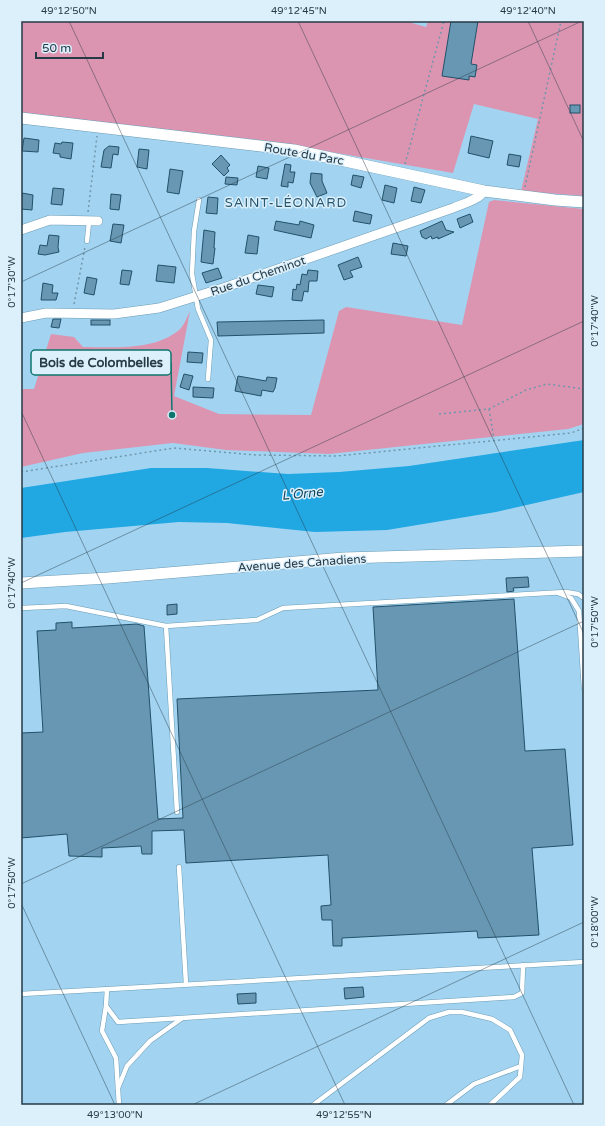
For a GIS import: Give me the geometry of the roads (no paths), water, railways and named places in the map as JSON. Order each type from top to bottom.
[{"type":"street","name":"Route du Parc","points":[[21,118],[294,150],[484,191],[523,197],[584,202]]},
{"type":"street","name":"Rue du Cheminot","points":[[21,318],[46,313],[130,313],[159,308],[194,296],[234,285],[453,208],[472,200],[484,191]]},
{"type":"street","points":[[21,230],[50,220],[93,221]]},
{"type":"street","name":"Avenue des Canadiens","points":[[21,583],[108,578],[344,558],[584,551]]},
{"type":"lane","points":[[199,200],[194,231],[192,274],[194,296],[211,340],[208,380]]},
{"type":"lane","points":[[87,241],[93,221]]},
{"type":"lane","points":[[21,608],[66,606],[166,626],[257,620],[283,608],[557,593],[573,593],[584,598]]},
{"type":"lane","points":[[557,593],[571,598],[579,611],[584,688]]},
{"type":"lane","points":[[166,626],[177,812]]},
{"type":"lane","points":[[179,867],[186,984]]},
{"type":"lane","points":[[21,994],[584,962]]},
{"type":"lane","points":[[106,1006],[118,1022],[514,997],[522,992],[523,965]]},
{"type":"lane","points":[[107,989],[102,1031],[116,1058],[119,1105]]},
{"type":"lane","points":[[449,1002],[449,1012]]},
{"type":"lane","points":[[313,1105],[429,1018],[449,1012],[462,1012],[492,1020],[510,1030],[522,1055],[520,1077],[490,1105]]},
{"type":"lane","points":[[118,1090],[127,1066],[150,1041],[182,1018]]},
{"type":"lane","points":[[446,1105],[474,1084],[521,1066]]},
{"type":"water","name":"L'Orne","points":[[584,440],[584,492],[496,512],[387,530],[315,532],[227,523],[179,522],[65,532],[21,538],[21,488],[151,468],[207,468],[288,474],[339,472],[409,466]]},
{"type":"place","name":"Bois de Colombelles","points":[[172,415]]},
{"type":"district","name":"SAINT-LÉONARD","points":[[286,202]]}]
